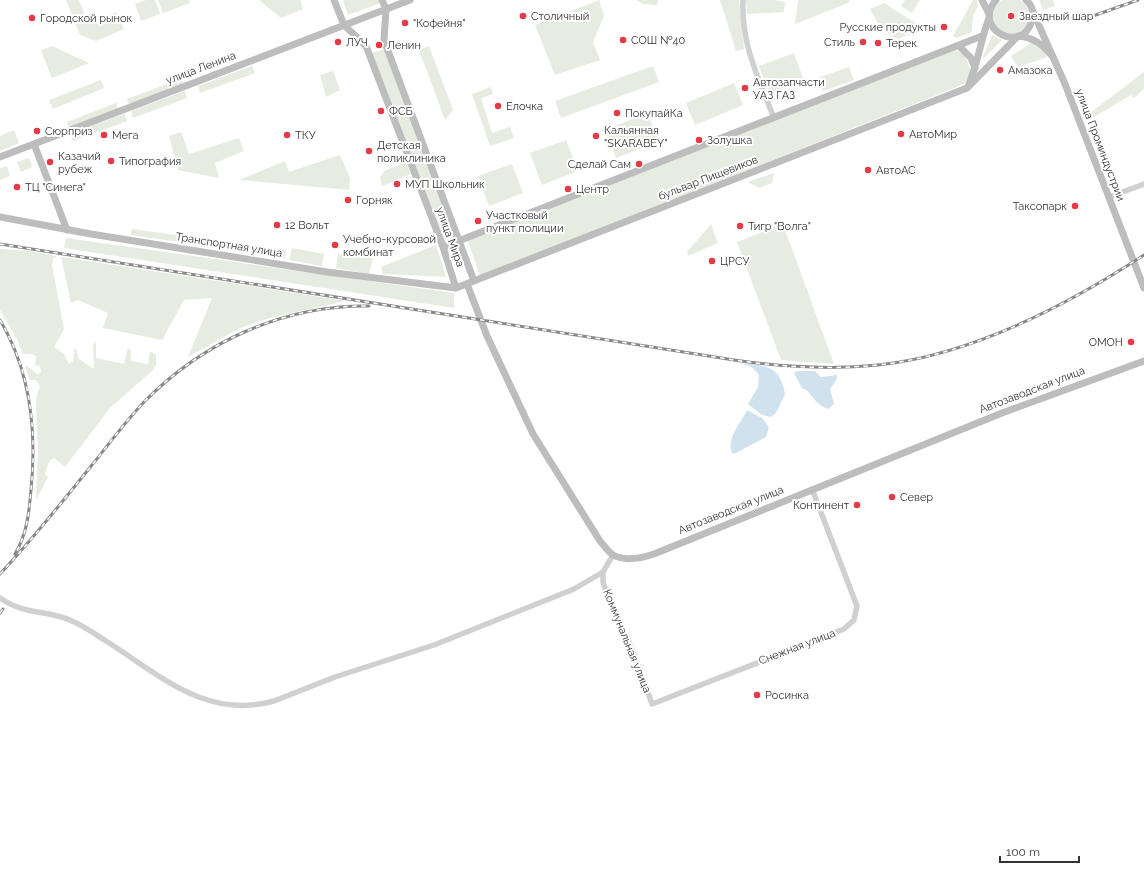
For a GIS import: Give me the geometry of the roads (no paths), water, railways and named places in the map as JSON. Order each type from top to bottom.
[{"type":"main road","name":"улица Мира","points":[[334,0],[344,25],[366,46],[443,247],[456,288]]},
{"type":"main road","name":"улица Мира","points":[[382,0],[386,9],[384,40],[460,240],[474,281]]},
{"type":"main road","name":"улица Ленина","points":[[0,157],[410,0]]},
{"type":"main road","points":[[982,0],[990,15],[991,24],[999,34],[1012,37],[1018,36],[1030,38],[1038,41],[1053,57]]},
{"type":"main road","points":[[967,88],[975,69],[982,36],[996,0]]},
{"type":"main road","points":[[1026,0],[1032,10]]},
{"type":"main road","name":"бульвар Пищевиков","points":[[456,288],[967,88],[1018,36],[1028,28],[1032,10],[1031,0]]},
{"type":"main road","name":"улица Проминдустрии","points":[[1032,10],[1053,57],[1144,288]]},
{"type":"main road","points":[[443,247],[982,36]]},
{"type":"main road","points":[[959,46],[971,58],[975,69]]},
{"type":"main road","points":[[34,144],[67,230]]},
{"type":"main road","name":"Транспортная улица","points":[[0,217],[67,230],[327,272],[456,288]]},
{"type":"main road","points":[[467,284],[487,336],[533,434],[600,541],[613,555]]},
{"type":"main road","name":"Автозаводская улица","points":[[613,555],[640,559],[1002,413],[1144,361]]},
{"type":"street","points":[[743,0],[743,31],[748,50],[774,118]]},
{"type":"street","points":[[1109,197],[1144,184]]},
{"type":"street","name":"Снежная улица","points":[[652,704],[844,629],[854,620],[857,606],[812,489]]},
{"type":"street","points":[[0,598],[27,612],[57,616],[76,623],[174,685],[200,699],[221,705],[253,705],[274,701],[335,677],[434,645],[574,589],[603,572],[613,555]]},
{"type":"street","name":"Коммунальная улица","points":[[603,572],[603,582],[607,594],[633,651],[652,704]]},
{"type":"water","points":[[740,363],[770,368],[779,377],[783,384],[785,394],[776,413],[771,417],[762,415],[748,404],[758,387],[759,375],[752,367]]},
{"type":"water","points":[[797,371],[815,371],[821,377],[837,375],[837,379],[830,389],[834,404],[828,409],[819,404],[802,388],[794,373]]},
{"type":"water","points":[[747,410],[762,418],[769,427],[766,437],[734,454],[732,453],[731,442],[735,431]]},
{"type":"railway","points":[[1090,17],[1138,0]]},
{"type":"railway","points":[[0,244],[734,360],[788,366],[824,367],[860,367],[913,359],[948,351],[983,339],[1050,310],[1114,274],[1144,255]]},
{"type":"railway","points":[[0,574],[47,520],[144,402],[167,380],[193,361],[219,345],[247,331],[276,320],[306,312],[337,307],[369,306]]},
{"type":"railway","points":[[0,320],[19,360],[25,381],[32,424],[33,468],[27,523],[15,554]]},
{"type":"railway","points":[[0,613],[3,609]]},
{"type":"place","name":"Столичный","points":[[523,16]]},
{"type":"place","name":"Звездный шар","points":[[1011,16]]},
{"type":"place","name":"Городской рынок","points":[[32,18]]},
{"type":"place","name":"\"Кофейня\"","points":[[405,23]]},
{"type":"place","name":"Русские продукты","points":[[944,27]]},
{"type":"place","name":"СОШ №40","points":[[623,40]]},
{"type":"place","name":"ЛУЧ","points":[[338,42]]},
{"type":"place","name":"Стиль","points":[[863,42]]},
{"type":"place","name":"Терек","points":[[878,43]]},
{"type":"place","name":"Ленин","points":[[379,45]]},
{"type":"place","name":"Амазока","points":[[1000,70]]},
{"type":"place","name":"Автозапчасти УАЗ ГАЗ","points":[[745,88]]},
{"type":"place","name":"Елочка","points":[[498,106]]},
{"type":"place","name":"ФСБ","points":[[381,111]]},
{"type":"place","name":"ПокупайКа","points":[[617,113]]},
{"type":"place","name":"Сюрприз","points":[[37,131]]},
{"type":"place","name":"АвтоМир","points":[[901,134]]},
{"type":"place","name":"Мега","points":[[104,135]]},
{"type":"place","name":"ТКУ","points":[[287,135]]},
{"type":"place","name":"Кальянная \"SKARABEY\"","points":[[596,136]]},
{"type":"place","name":"Золушка","points":[[699,140]]},
{"type":"place","name":"Детская поликлиника","points":[[369,151]]},
{"type":"place","name":"Типография","points":[[111,161]]},
{"type":"place","name":"Казачий рубеж","points":[[50,162]]},
{"type":"place","name":"Сделай Сам","points":[[639,164]]},
{"type":"place","name":"АвтоАС","points":[[868,170]]},
{"type":"place","name":"МУП Школьник","points":[[397,184]]},
{"type":"place","name":"ТЦ \"Синега\"","points":[[17,187]]},
{"type":"place","name":"Центр","points":[[568,189]]},
{"type":"place","name":"Горняк","points":[[348,200]]},
{"type":"place","name":"Таксопарк","points":[[1075,206]]},
{"type":"place","name":"Участковый пункт полиции","points":[[478,221]]},
{"type":"place","name":"12 Вольт","points":[[277,225]]},
{"type":"place","name":"Тигр \"Волга\"","points":[[740,226]]},
{"type":"place","name":"Учебно-курсовой комбинат","points":[[335,245]]},
{"type":"place","name":"ЦРСУ","points":[[712,261]]},
{"type":"place","name":"ОМОН","points":[[1131,342]]},
{"type":"place","name":"Север","points":[[892,497]]},
{"type":"place","name":"Континент","points":[[857,505]]},
{"type":"place","name":"Росинка","points":[[757,695]]}]
